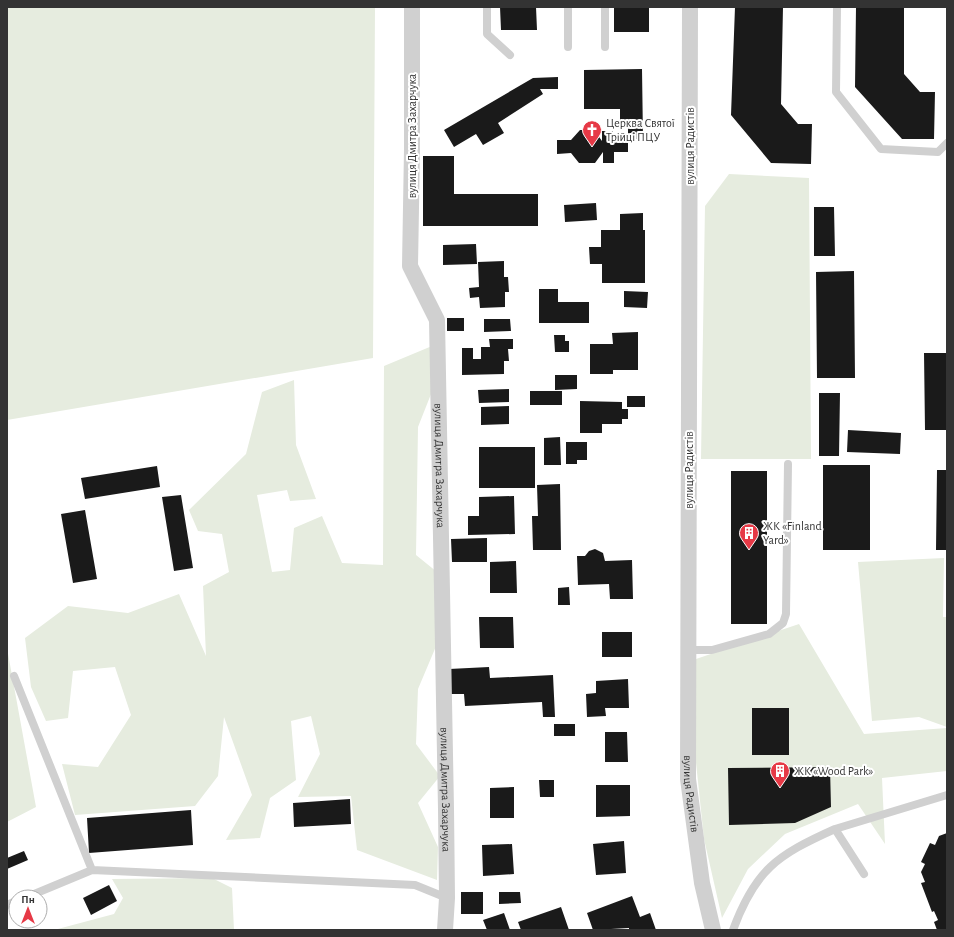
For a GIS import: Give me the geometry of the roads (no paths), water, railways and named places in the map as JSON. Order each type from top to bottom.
[{"type":"street","name":"вулиця Дмитра Захарчука","points":[[412,7],[410,266],[437,320],[447,898],[445,930]]},
{"type":"street","name":"вулиця Радистів","points":[[690,7],[688,779],[702,883],[713,930]]},
{"type":"lane","points":[[487,7],[487,34],[510,55]]},
{"type":"lane","points":[[568,7],[568,47]]},
{"type":"lane","points":[[605,7],[605,47]]},
{"type":"lane","points":[[837,7],[836,92],[880,149],[938,152],[947,143]]},
{"type":"lane","points":[[689,650],[712,650],[769,634],[783,623],[786,614],[788,464]]},
{"type":"lane","points":[[14,676],[92,870]]},
{"type":"lane","points":[[733,930],[741,907],[757,879],[782,856],[835,829],[947,795]]},
{"type":"lane","points":[[835,829],[864,874]]},
{"type":"lane","points":[[46,889],[92,870],[415,885],[447,898]]},
{"type":"place","name":"Церква Святої Трійці ПЦУ","points":[[592,147]]},
{"type":"place","name":"ЖК «Finland Yard»","points":[[749,550]]},
{"type":"place","name":"ЖК «Wood Park»","points":[[780,788]]}]
